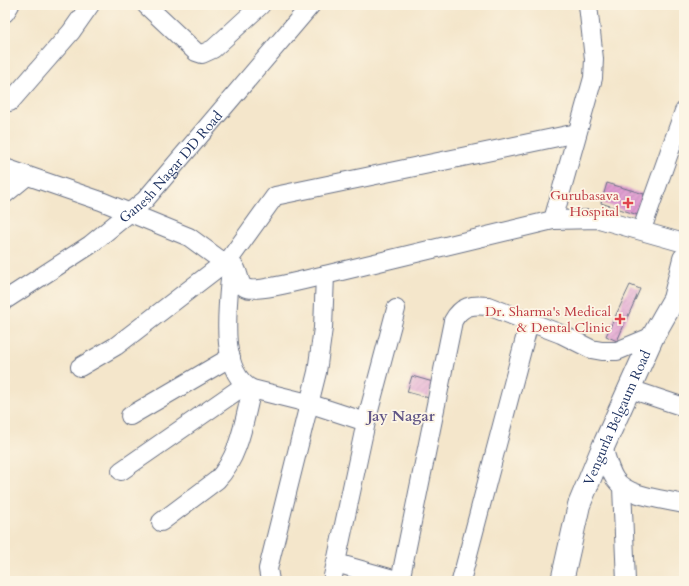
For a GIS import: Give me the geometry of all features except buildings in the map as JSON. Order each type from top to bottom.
[{"type":"main road","name":"Vengurla Belgaum Road","points":[[562,581],[579,505],[603,446],[653,336],[679,301],[684,259]]},
{"type":"street","points":[[5,13],[10,5]]},
{"type":"street","points":[[7,102],[71,32],[90,5]]},
{"type":"street","points":[[146,5],[196,52],[202,54],[213,49],[261,5]]},
{"type":"street","name":"Ganesh Nagar DD Road","points":[[6,297],[90,245],[145,200],[311,5]]},
{"type":"street","points":[[553,220],[593,78],[594,59],[588,5]]},
{"type":"street","points":[[642,230],[684,111]]},
{"type":"street","points":[[366,422],[308,403],[249,387],[239,378],[232,357],[227,333],[229,264],[275,196],[577,133]]},
{"type":"street","points":[[5,168],[131,212],[189,236],[236,269],[241,284],[245,288],[249,289],[268,287],[325,275],[553,220],[599,219],[684,242]]},
{"type":"street","points":[[5,194],[27,176]]},
{"type":"street","points":[[80,367],[116,346],[220,266],[229,264]]},
{"type":"street","points":[[270,581],[268,569],[308,403],[317,372],[323,328],[325,275]]},
{"type":"street","points":[[336,563],[400,581],[453,321],[458,312],[466,307],[477,304],[488,306],[561,334],[591,349],[602,351],[618,351],[653,336]]},
{"type":"street","points":[[332,581],[366,422],[396,309]]},
{"type":"street","points":[[460,581],[529,323]]},
{"type":"street","points":[[130,416],[232,357]]},
{"type":"street","points":[[121,471],[249,387]]},
{"type":"street","points":[[161,522],[217,480],[224,473],[237,448],[249,387]]},
{"type":"street","points":[[630,389],[684,406]]},
{"type":"street","points":[[603,446],[614,478],[622,487],[633,492],[684,504]]},
{"type":"street","points":[[622,487],[626,581]]},
{"type":"place","name":"Gurubasava Hospital","points":[[628,203]]},
{"type":"place","name":"Dr. Sharma's Medical & Dental Clinic","points":[[620,319]]},
{"type":"district","name":"Jay Nagar","points":[[401,416]]}]
